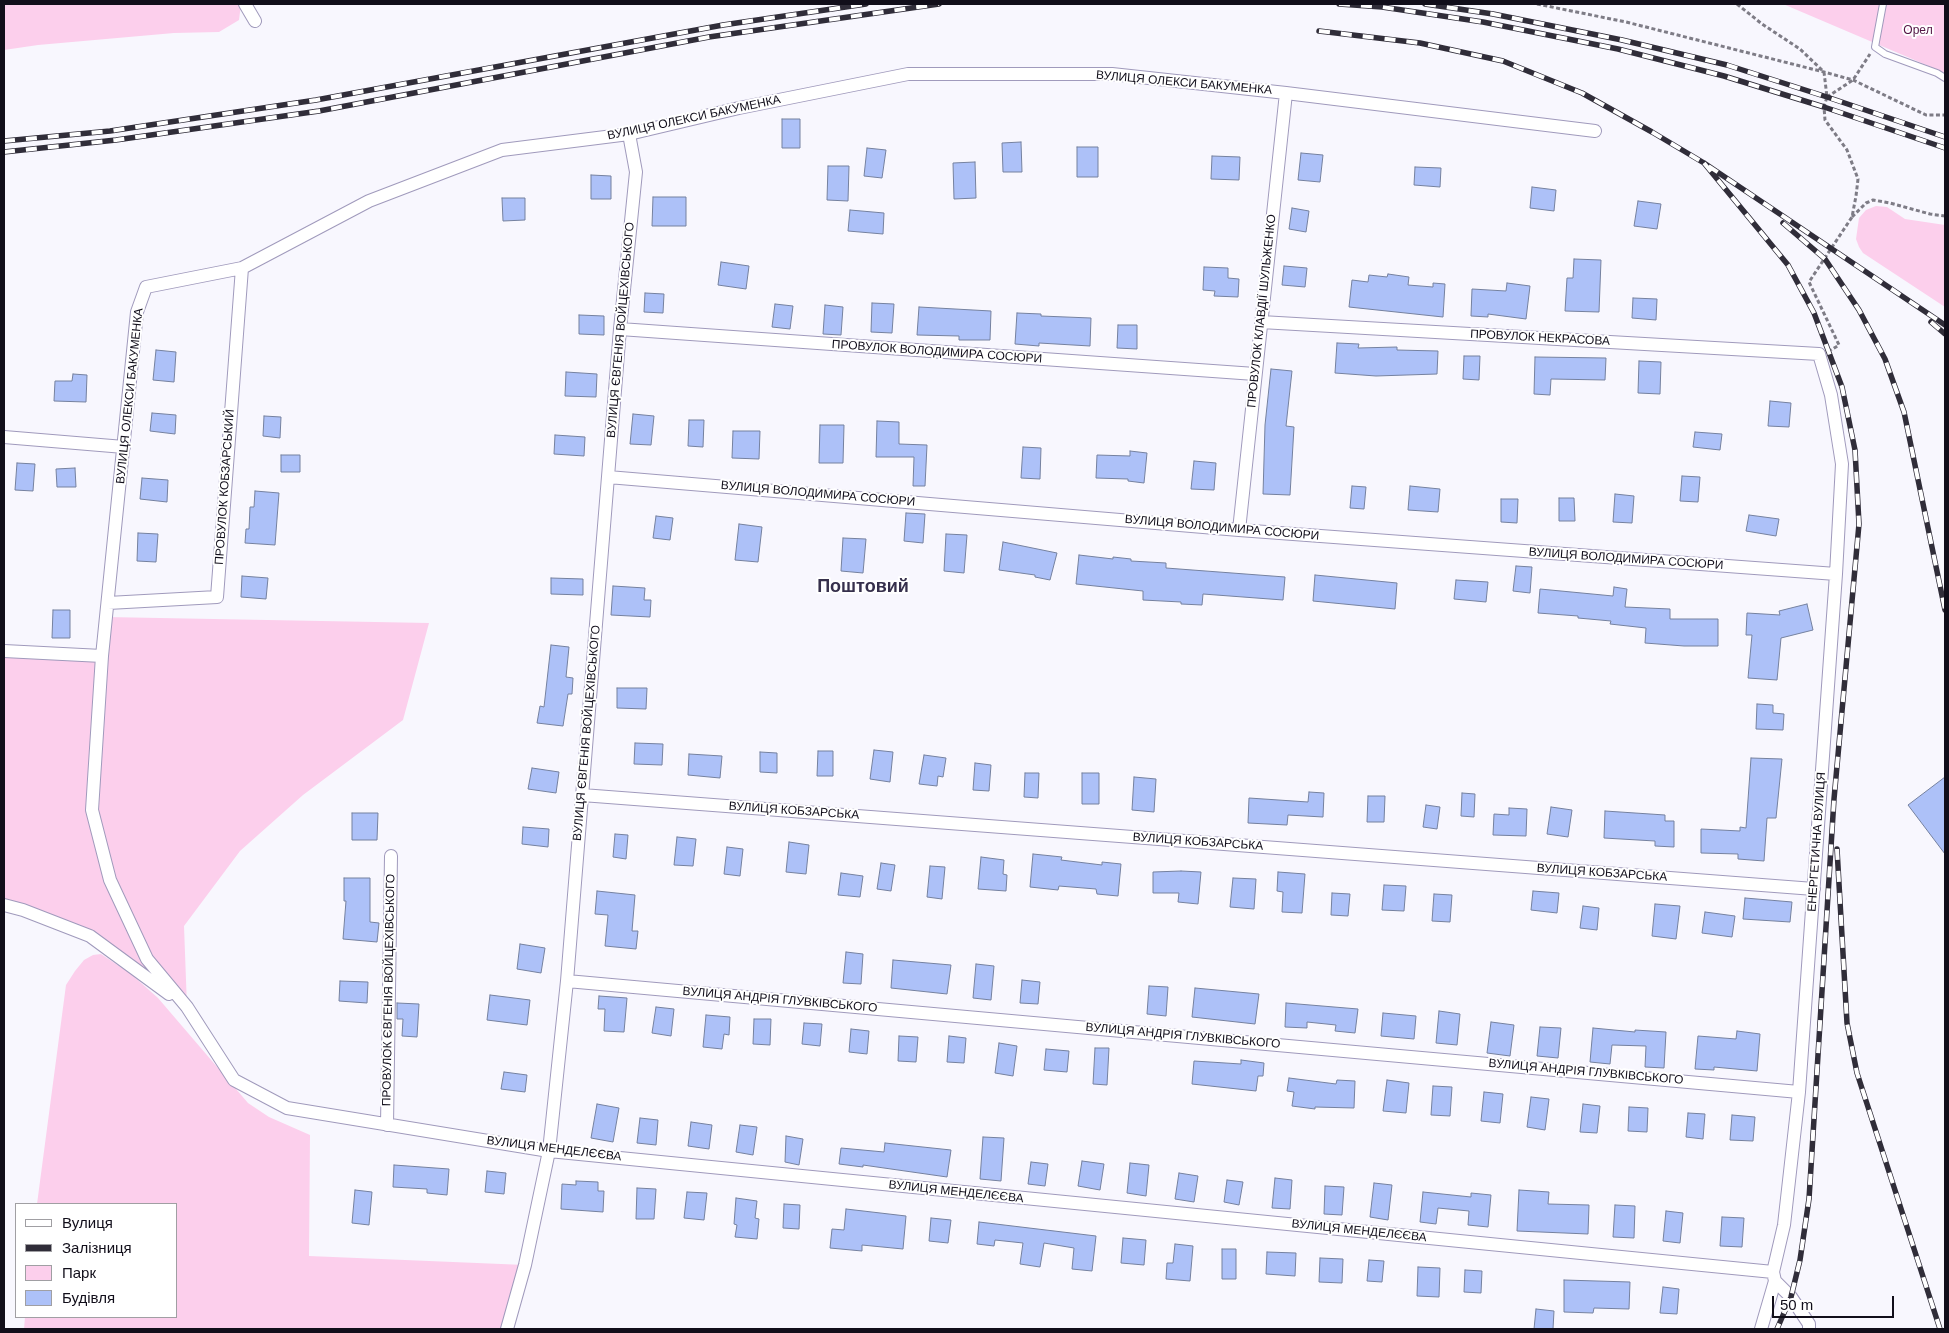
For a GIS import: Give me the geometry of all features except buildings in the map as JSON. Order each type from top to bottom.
[{"type":"street","points":[[245,4],[255,21]]},
{"type":"street","name":"ВУЛИЦЯ ОЛЕКСИ БАКУМЕНКА","points":[[188,1008],[147,960],[110,880],[92,810],[102,656],[137,312],[146,287],[242,268],[369,201],[502,150],[629,134],[738,108],[908,74],[1112,74],[1286,93],[1595,131]]},
{"type":"street","name":"ПРОВУЛОК КЛАВДІЇ ШУЛЬЖЕНКО","points":[[1238,530],[1286,93]]},
{"type":"street","name":"ВУЛИЦЯ ЄВГЕНІЯ ВОЙЦЕХІВСЬКОГО","points":[[508,1329],[525,1265],[549,1151],[567,981],[620,330],[636,172],[629,134]]},
{"type":"street","name":"ПРОВУЛОК КОБЗАРСЬКИЙ","points":[[108,604],[217,597],[242,268]]},
{"type":"street","name":"ПРОВУЛОК НЕКРАСОВА","points":[[1261,322],[1819,354]]},
{"type":"street","name":"ПРОВУЛОК ВОЛОДИМИРА СОСЮРИ","points":[[620,330],[1256,374]]},
{"type":"street","name":"ЕНЕРГЕТИЧНА ВУЛИЦЯ","points":[[1761,1329],[1774,1277],[1784,1224],[1799,1092],[1836,574],[1842,464],[1831,395],[1819,354]]},
{"type":"street","points":[[4,437],[124,447]]},
{"type":"street","name":"ВУЛИЦЯ ВОЛОДИМИРА СОСЮРИ","points":[[608,477],[1238,530],[1836,574]]},
{"type":"street","points":[[4,651],[102,656]]},
{"type":"street","name":"ВУЛИЦЯ КОБЗАРСЬКА","points":[[582,795],[1814,889]]},
{"type":"street","name":"ПРОВУЛОК ЄВГЕНІЯ ВОЙЦЕХІВСЬКОГО","points":[[387,1125],[391,856]]},
{"type":"street","points":[[4,905],[23,910],[90,936],[188,1008]]},
{"type":"street","name":"ВУЛИЦЯ АНДРІЯ ГЛУВКІВСЬКОГО","points":[[567,981],[1799,1092]]},
{"type":"street","name":"ВУЛИЦЯ МЕНДЕЛЄЄВА","points":[[188,1008],[234,1080],[287,1108],[387,1125],[549,1151],[1774,1277]]},
{"type":"street","points":[[1774,1277],[1791,1297],[1809,1324],[1809,1329]]},
{"type":"lane","points":[[1882,4],[1875,47],[1884,54],[1937,73],[1945,78]]},
{"type":"path","points":[[1537,4],[1626,22],[1824,72],[1853,80],[1926,115],[1945,115]]},
{"type":"path","points":[[1737,4],[1762,24],[1800,49],[1824,72],[1827,96],[1824,108],[1826,120],[1847,150],[1858,178],[1852,217]]},
{"type":"path","points":[[1827,96],[1853,80],[1875,47]]},
{"type":"path","points":[[1819,354],[1839,345],[1809,282],[1852,217],[1866,202],[1873,200],[1890,202],[1930,214],[1945,216]]},
{"type":"green space","points":[[4,4],[241,4],[239,20],[219,32],[174,33],[38,45],[4,50]]},
{"type":"green space","name":"Орел","points":[[1783,4],[1945,4],[1945,73]]},
{"type":"green space","points":[[1876,206],[1887,207],[1905,219],[1945,225],[1945,307],[1863,253],[1856,239],[1859,218],[1866,210]]},
{"type":"green space","points":[[106,617],[429,623],[403,720],[303,795],[240,851],[184,926],[187,1007],[90,936],[4,905],[4,651],[102,656]]},
{"type":"green space","points":[[101,954],[131,974],[158,998],[248,1103],[269,1117],[310,1135],[309,1256],[525,1265],[507,1329],[24,1329],[25,1318],[178,1318],[178,1203],[37,1203],[66,985],[84,960],[93,955]]},
{"type":"railway","points":[[4,141],[110,131],[316,100],[723,25],[866,4]]},
{"type":"railway","points":[[4,152],[116,140],[319,111],[709,37],[939,4]]},
{"type":"railway","points":[[1339,4],[1382,7],[1483,22],[1618,49],[1724,76],[1824,107],[1945,148]]},
{"type":"railway","points":[[1425,4],[1493,14],[1622,40],[1727,65],[1945,137]]},
{"type":"railway","points":[[1319,31],[1420,43],[1503,61],[1582,93],[1704,163],[1945,325]]},
{"type":"railway","points":[[1704,163],[1788,265],[1814,313],[1842,387],[1855,450],[1859,524],[1834,799],[1809,1199],[1800,1260],[1791,1297],[1777,1329]]},
{"type":"railway","points":[[1783,223],[1825,259],[1859,310],[1885,359],[1904,412],[1945,610]]},
{"type":"railway","points":[[1931,322],[1945,334]]},
{"type":"railway","points":[[1837,849],[1847,1023],[1857,1073],[1940,1329]]},
{"type":"district","name":"Поштовий","points":[[863,587]]}]
